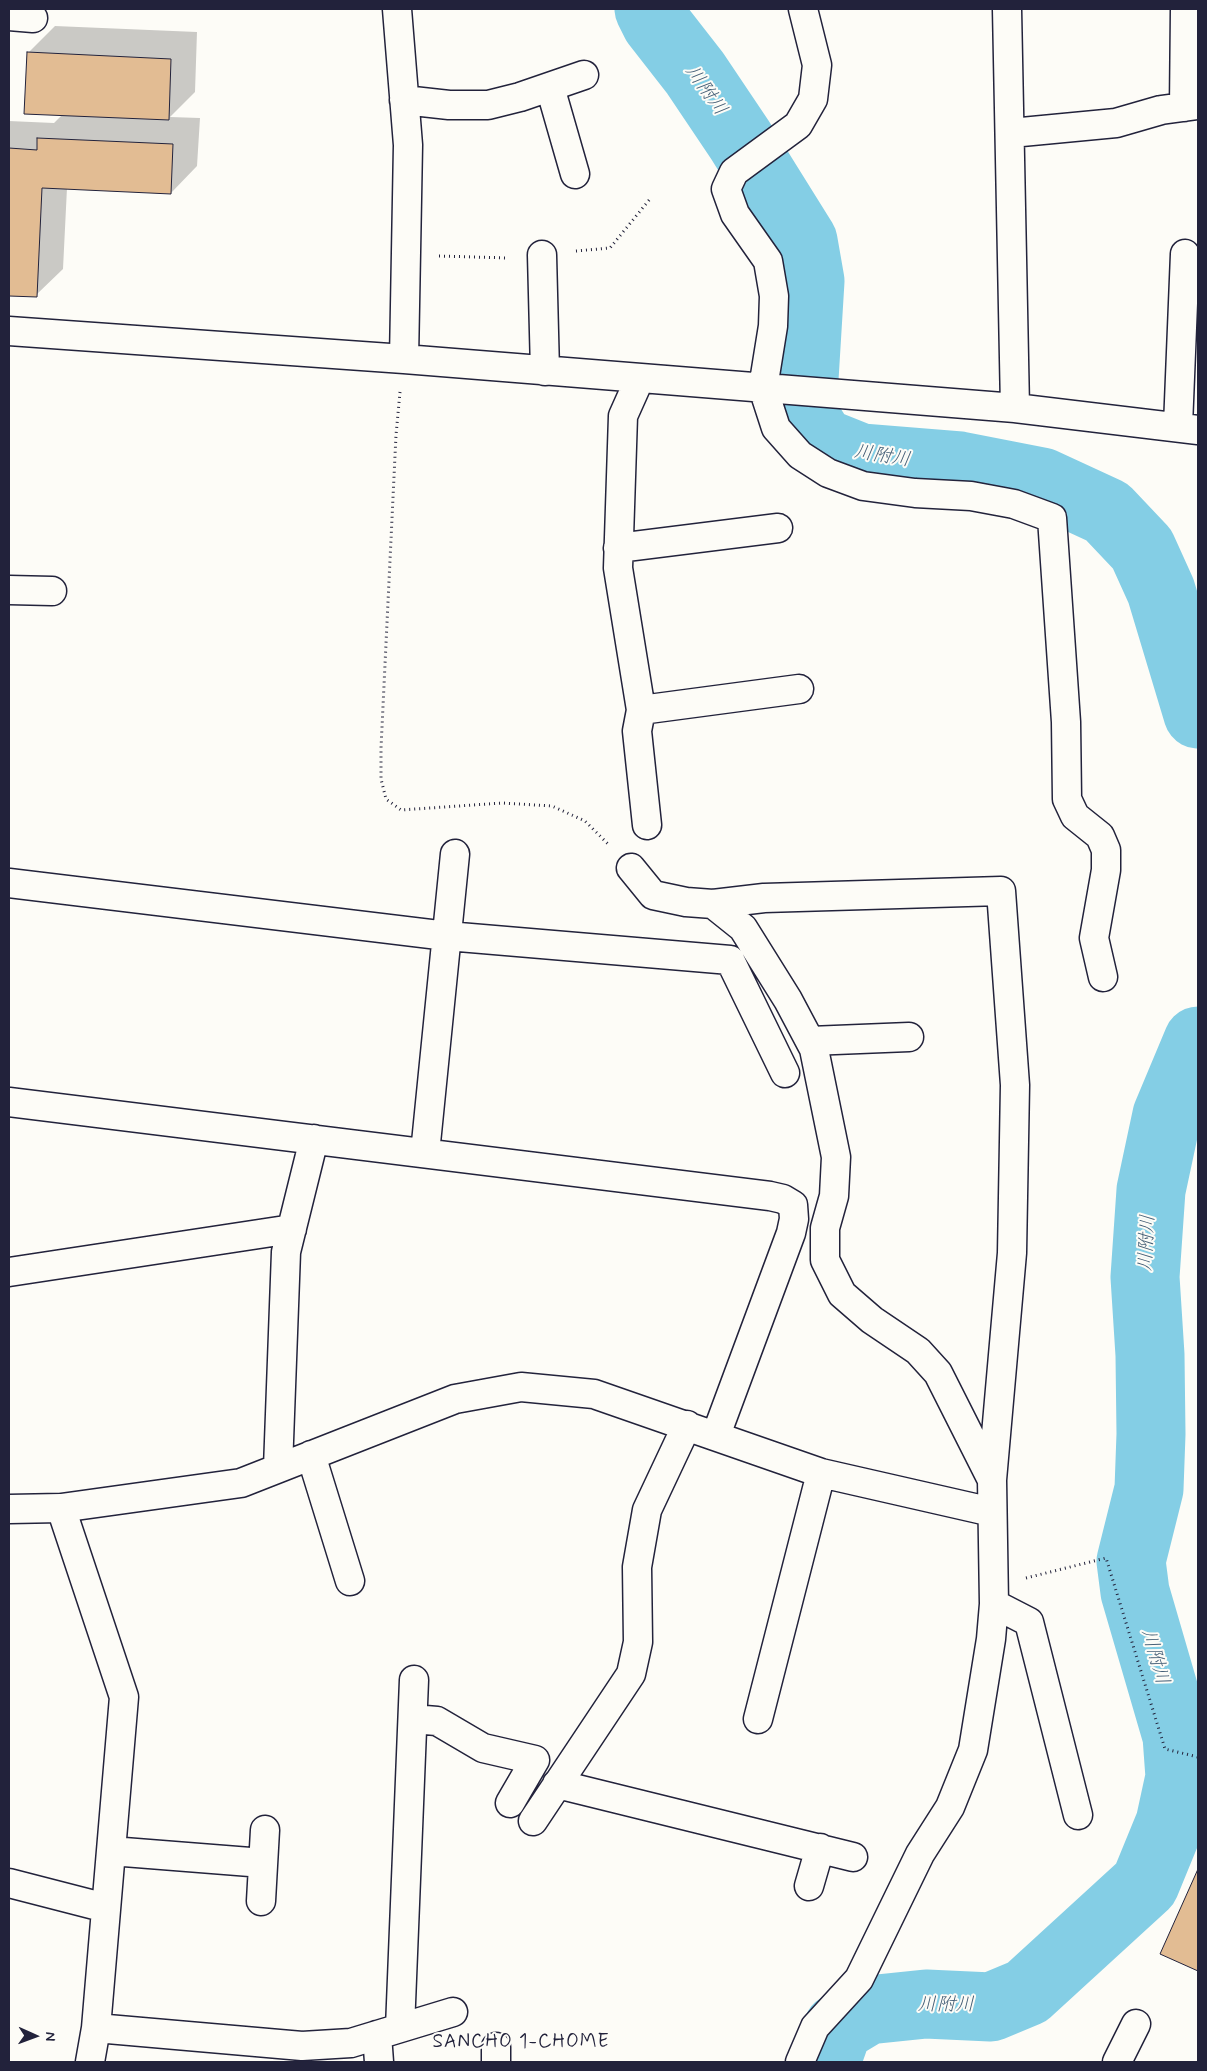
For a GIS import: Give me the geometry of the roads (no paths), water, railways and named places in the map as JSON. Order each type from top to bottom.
[{"type":"street","points":[[397,9],[408,145],[404,359]]},
{"type":"street","points":[[803,9],[817,65],[813,100],[798,125],[734,172],[726,188],[735,214],[768,261],[774,296],[773,326],[763,388],[776,428],[800,455],[828,473],[863,486],[972,496],[1014,504],[1052,518],[1066,722],[1067,800],[1075,816],[1100,836],[1106,850],[1106,870],[1094,938],[1103,977]]},
{"type":"street","points":[[1007,9],[1011,133],[1015,408]]},
{"type":"street","points":[[1011,133],[1116,123],[1161,110],[1191,106],[1185,9]]},
{"type":"street","points":[[404,100],[449,105],[488,105],[584,74]]},
{"type":"street","points":[[550,86],[575,174]]},
{"type":"street","points":[[9,331],[404,359],[1015,408],[1188,428],[1185,254]]},
{"type":"street","points":[[542,255],[545,371]]},
{"type":"street","points":[[640,378],[623,416],[618,568],[641,710],[637,731],[647,825]]},
{"type":"street","points":[[618,548],[778,528]]},
{"type":"street","points":[[9,590],[52,592]]},
{"type":"street","points":[[641,710],[799,689]]},
{"type":"street","points":[[425,1153],[455,854]]},
{"type":"street","points":[[631,868],[653,895],[686,902],[713,904],[764,898],[1001,891],[1015,1085],[1012,1253],[992,1480],[994,1595],[991,1639],[973,1750],[950,1807],[920,1854],[859,1979],[815,2027],[800,2062]]},
{"type":"street","points":[[9,883],[447,936],[730,960],[785,1073]]},
{"type":"street","points":[[713,904],[743,928],[788,1000],[814,1049],[836,1156],[834,1196],[826,1228],[825,1260],[842,1294],[872,1320],[918,1351],[938,1373],[992,1480]]},
{"type":"street","points":[[810,1041],[909,1037]]},
{"type":"street","points":[[9,1102],[770,1196],[793,1205],[794,1219],[791,1233],[716,1435]]},
{"type":"street","points":[[278,1468],[286,1252],[314,1139]]},
{"type":"street","points":[[9,1272],[292,1229]]},
{"type":"street","points":[[9,1509],[61,1508],[241,1484],[455,1399],[521,1387],[594,1394],[821,1473],[992,1512]]},
{"type":"street","points":[[533,1821],[631,1674],[638,1642],[637,1567],[647,1510],[687,1425]]},
{"type":"street","points":[[312,1455],[350,1581]]},
{"type":"street","points":[[758,1719],[821,1473]]},
{"type":"street","points":[[61,1508],[124,1697],[96,2028],[90,2062]]},
{"type":"street","points":[[994,1595],[1028,1622],[1078,1815]]},
{"type":"street","points":[[379,2062],[388,2032],[413,1719],[414,1680]]},
{"type":"street","points":[[413,1719],[437,1721],[483,1748],[535,1760],[510,1803]]},
{"type":"street","points":[[558,1784],[853,1857]]},
{"type":"street","points":[[261,1901],[265,1830]]},
{"type":"street","points":[[809,1886],[820,1848]]},
{"type":"street","points":[[111,1852],[263,1863]]},
{"type":"street","points":[[9,1883],[106,1908]]},
{"type":"street","points":[[96,2028],[302,2046],[350,2044],[453,2012]]},
{"type":"street","points":[[1117,2062],[1136,2024]]},
{"type":"waterway","name":"川附川","points":[[649,9],[656,23],[695,73],[740,140],[803,241],[810,281],[802,412],[821,442],[861,458],[960,466],[1042,482],[1107,512],[1142,549],[1161,591],[1198,714]]},
{"type":"waterway","name":"川附川","points":[[826,2062],[838,2028],[868,2010],[926,2004],[991,2007],[1027,1992],[1145,1884],[1170,1823],[1180,1777],[1177,1736],[1135,1592],[1131,1561],[1149,1489],[1151,1434],[1150,1355],[1145,1277],[1151,1190],[1167,1115],[1198,1041]]},
{"type":"district","name":"SANCHO 1-CHOME","points":[[521,2043]]}]
